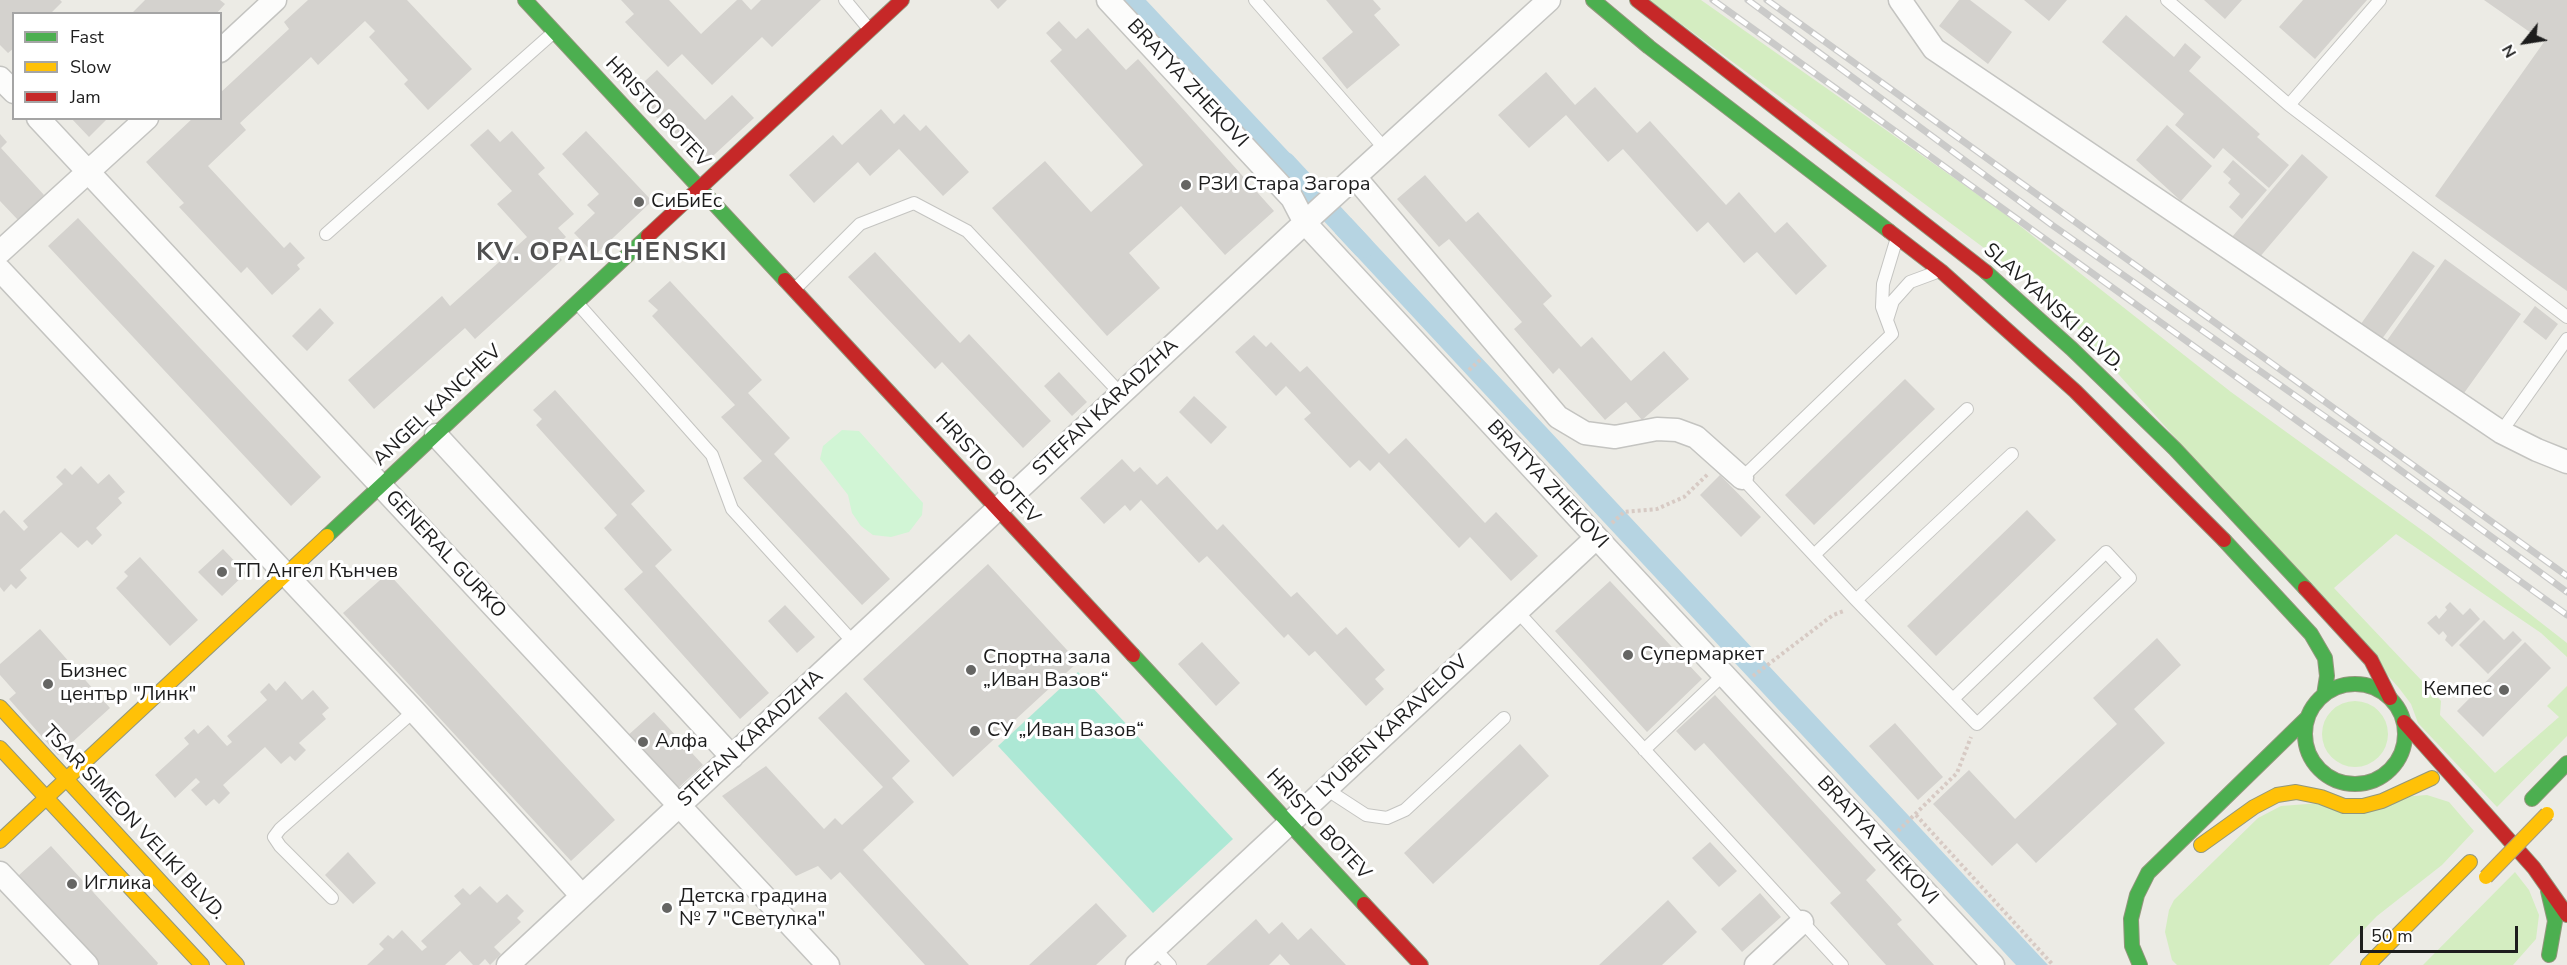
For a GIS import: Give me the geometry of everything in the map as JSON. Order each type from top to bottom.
[{"type":"main road","name":"HRISTO BOTEV","points":[[525,0],[1421,965]]},
{"type":"main road","name":"ANGEL KANCHEV","points":[[0,841],[902,0]]},
{"type":"main road","points":[[1593,0],[1676,68],[1941,271],[2075,391],[2242,558],[2317,641],[2325,658],[2327,676],[2324,695],[2308,717],[2148,873],[2137,895],[2131,919],[2132,946],[2140,965]]},
{"type":"main road","name":"SLAVYANSKI BLVD.","points":[[1637,0],[1694,47],[1977,264],[2072,349],[2175,449],[2355,641],[2371,660],[2390,698]]},
{"type":"main road","points":[[2324,695],[2342,686],[2361,684],[2374,687],[2390,698],[2404,722],[2463,791],[2534,868],[2567,915]]},
{"type":"main road","name":"TSAR SIMEON VELIKI BLVD.","points":[[0,707],[237,965]]},
{"type":"main road","points":[[2308,717],[2305,731],[2308,752],[2316,766],[2335,780]]},
{"type":"main road","points":[[2377,780],[2391,770],[2401,756],[2405,739],[2404,722]]},
{"type":"main road","points":[[0,748],[202,965]]},
{"type":"main road","points":[[2528,803],[2567,763]]},
{"type":"main road","points":[[2307,773],[2352,785],[2410,775],[2432,778],[2463,791]]},
{"type":"main road","points":[[2178,862],[2254,807],[2277,795],[2296,792],[2321,797],[2344,806],[2363,806],[2382,801],[2432,778]]},
{"type":"main road","points":[[2155,891],[2160,881],[2178,862],[2256,788]]},
{"type":"main road","points":[[2482,881],[2560,800]]},
{"type":"main road","points":[[2493,838],[2509,823]]},
{"type":"main road","points":[[2368,965],[2474,858]]},
{"type":"main road","points":[[2545,884],[2554,921],[2544,958],[2563,951]]},
{"type":"street","points":[[222,49],[275,0]]},
{"type":"street","name":"BRATYA ZHEKOVI","points":[[1108,0],[1602,532],[1723,675],[1993,965]]},
{"type":"street","name":"STEFAN KARADZHA","points":[[508,965],[1309,219],[1549,0]]},
{"type":"street","points":[[1900,0],[1934,49],[2501,432],[2567,462]]},
{"type":"street","points":[[0,78],[12,90]]},
{"type":"street","name":"GENERAL GURKO","points":[[40,120],[828,965]]},
{"type":"street","points":[[0,252],[145,120]]},
{"type":"street","points":[[1355,177],[1558,417],[1585,433],[1615,438],[1658,429],[1677,430],[1696,436],[1742,478]]},
{"type":"street","points":[[0,270],[414,711],[582,897]]},
{"type":"street","points":[[436,435],[732,757]]},
{"type":"street","name":"LYUBEN KARAVELOV","points":[[1137,965],[1163,957],[1289,823],[1602,532]]},
{"type":"street","points":[[0,873],[87,965]]},
{"type":"street","points":[[1756,965],[1802,922]]},
{"type":"lane","points":[[845,0],[870,30]]},
{"type":"lane","points":[[1255,0],[1385,149]]},
{"type":"lane","points":[[2167,0],[2289,105],[2567,317]]},
{"type":"lane","points":[[2289,105],[2380,0]]},
{"type":"lane","points":[[326,234],[554,31]]},
{"type":"lane","points":[[794,290],[860,224],[914,203],[967,231],[1121,394]]},
{"type":"lane","points":[[1898,237],[1882,284],[1882,307],[1892,334],[1742,478],[1815,554],[1858,603],[1977,724],[2130,578],[2106,552],[1953,699]]},
{"type":"lane","points":[[1887,320],[1893,301],[1910,282],[1941,271]]},
{"type":"lane","points":[[577,303],[712,455],[732,509],[854,643]]},
{"type":"lane","points":[[2501,432],[2567,339]]},
{"type":"lane","points":[[1815,554],[1967,409]]},
{"type":"lane","points":[[1858,603],[2012,454]]},
{"type":"lane","points":[[1517,611],[1837,963]]},
{"type":"lane","points":[[1644,750],[1723,675]]},
{"type":"lane","points":[[333,898],[280,846],[274,837],[280,829],[414,711]]},
{"type":"lane","points":[[1326,789],[1366,815],[1387,818],[1405,810],[1504,718]]},
{"type":"path","points":[[1466,373],[1482,359]]},
{"type":"path","points":[[1602,532],[1624,512],[1657,509],[1684,497],[1722,460]]},
{"type":"path","points":[[1749,679],[1765,664],[1833,615],[1858,603]]},
{"type":"path","points":[[1895,834],[1957,773],[1977,724]]},
{"type":"path","points":[[1916,815],[2053,965]]},
{"type":"green space","points":[[1649,0],[1701,0],[2001,211],[2231,392],[2430,536],[2567,643],[2567,657],[2541,633],[2396,534],[2334,588],[2441,701],[2440,715],[2495,773],[2559,717],[2547,706],[2567,686],[2567,736],[2497,807],[2418,723],[2411,704],[2399,688],[2061,310],[2026,279]]},
{"type":"green space","points":[[842,430],[859,431],[923,503],[922,515],[909,532],[891,537],[873,535],[861,526],[852,513],[848,495],[820,459],[823,446]]},
{"type":"green space","points":[[1078,672],[1233,839],[1153,913],[998,746]]},
{"type":"green space","points":[[2355,701],[2368,703],[2383,716],[2388,734],[2386,747],[2373,762],[2355,767],[2342,765],[2327,752],[2322,734],[2324,721],[2337,706]]},
{"type":"green space","points":[[2427,795],[2449,802],[2474,831],[2442,865],[2377,916],[2329,965],[2177,965],[2172,960],[2165,932],[2169,910],[2174,900],[2258,818],[2281,806]]},
{"type":"green space","points":[[2515,872],[2529,890],[2539,915],[2536,939],[2513,965],[2423,965]]},
{"type":"water","points":[[1119,0],[1146,0],[1313,178],[1298,191]]},
{"type":"water","points":[[1351,218],[2048,965],[2016,965],[1335,233]]},
{"type":"building","points":[[0,0],[60,0],[62,2],[52,12],[12,12],[12,50],[8,53],[0,45]]},
{"type":"building","points":[[145,0],[220,0],[225,4],[218,12],[133,12]]},
{"type":"building","points":[[308,0],[407,0],[472,69],[428,110],[404,84],[408,80],[369,37],[375,31],[365,21],[318,65],[311,57],[240,123],[246,130],[208,166],[284,248],[290,242],[305,258],[297,265],[300,269],[272,295],[247,267],[241,273],[179,207],[184,203],[146,162],[191,120],[222,120],[222,91],[289,29],[284,22]]},
{"type":"building","points":[[621,0],[669,0],[701,34],[737,0],[742,0],[751,10],[761,0],[821,0],[772,47],[762,37],[712,85],[682,54],[668,67],[625,22],[634,14]]},
{"type":"building","points":[[990,0],[1007,0],[998,9]]},
{"type":"building","points":[[1326,0],[1373,0],[1381,9],[1374,15],[1400,45],[1347,89],[1322,58],[1353,32]]},
{"type":"building","points":[[1959,0],[1970,0],[2012,32],[1988,64],[1939,26]]},
{"type":"building","points":[[2024,0],[2067,0],[2049,21]]},
{"type":"building","points":[[2204,0],[2242,0],[2225,19]]},
{"type":"building","points":[[2303,0],[2367,0],[2315,59],[2279,27]]},
{"type":"building","points":[[2484,0],[2567,0],[2567,291],[2435,196],[2544,42]]},
{"type":"building","points":[[2126,15],[2174,57],[2185,43],[2201,57],[2189,71],[2260,134],[2257,137],[2289,165],[2269,188],[2223,148],[2214,159],[2175,125],[2184,114],[2102,42]]},
{"type":"building","name":"РЗИ Стара Загора","points":[[1059,21],[1076,39],[1088,28],[1126,70],[1138,59],[1274,211],[1225,255],[1181,206],[1129,253],[1160,288],[1107,336],[992,208],[1045,161],[1091,212],[1143,165],[1050,61],[1062,50],[1046,33]]},
{"type":"building","points":[[657,70],[705,120],[732,95],[754,118],[702,166],[633,92]]},
{"type":"building","points":[[1546,72],[1575,105],[1595,87],[1637,133],[1650,121],[1726,205],[1739,192],[1775,233],[1787,222],[1827,266],[1796,295],[1757,252],[1744,263],[1708,222],[1697,232],[1623,149],[1608,162],[1566,115],[1529,148],[1498,115]]},
{"type":"building","points":[[881,109],[894,124],[904,114],[920,131],[926,125],[969,172],[943,196],[899,149],[870,176],[858,162],[814,203],[789,175],[833,135],[842,145]]},
{"type":"building","points":[[73,120],[106,120],[89,137]]},
{"type":"building","points":[[2167,125],[2212,166],[2181,201],[2136,160]]},
{"type":"building","points":[[488,129],[500,142],[512,131],[545,168],[538,174],[574,214],[558,228],[566,237],[552,250],[562,260],[475,339],[465,328],[374,409],[348,380],[442,296],[450,306],[527,237],[497,204],[512,191],[470,145]]},
{"type":"building","points":[[586,131],[652,201],[595,255],[574,233],[595,213],[587,205],[599,194],[562,154]]},
{"type":"building","points":[[0,134],[7,142],[1,148],[44,195],[18,220],[0,201]]},
{"type":"building","points":[[2302,154],[2328,177],[2258,259],[2232,237]]},
{"type":"building","points":[[2233,160],[2267,190],[2242,219],[2229,207],[2240,194],[2228,183],[2231,179],[2223,172]]},
{"type":"building","points":[[1425,175],[1466,222],[1478,212],[1552,296],[1543,304],[1581,347],[1592,337],[1631,381],[1664,351],[1689,379],[1642,420],[1626,402],[1605,420],[1559,368],[1553,374],[1514,329],[1522,322],[1449,239],[1439,247],[1397,199]]},
{"type":"building","points":[[78,218],[321,477],[291,506],[48,246]]},
{"type":"building","points":[[2413,251],[2435,266],[2379,343],[2358,328]]},
{"type":"building","points":[[875,252],[960,343],[969,334],[1051,421],[1023,448],[942,362],[935,369],[848,277]]},
{"type":"building","points":[[2445,259],[2521,314],[2459,400],[2383,346]]},
{"type":"building","points":[[670,281],[762,380],[748,393],[790,438],[774,454],[890,579],[862,605],[743,478],[762,461],[721,417],[735,405],[652,316],[658,310],[648,301]]},
{"type":"building","points":[[2535,306],[2558,324],[2546,340],[2523,322]]},
{"type":"building","points":[[320,308],[334,323],[307,351],[292,336]]},
{"type":"building","points":[[1254,335],[1266,347],[1271,342],[1300,372],[1307,366],[1389,454],[1406,438],[1485,523],[1496,512],[1538,556],[1511,581],[1470,537],[1459,548],[1379,462],[1370,471],[1359,460],[1350,468],[1304,419],[1311,413],[1286,386],[1276,396],[1235,352]]},
{"type":"building","points":[[1059,372],[1087,402],[1072,416],[1044,386]]},
{"type":"building","points":[[1905,379],[1935,409],[1814,525],[1785,495]]},
{"type":"building","points":[[555,390],[645,491],[631,504],[672,550],[655,566],[769,693],[740,719],[624,589],[643,572],[604,528],[617,515],[536,425],[542,419],[533,410]]},
{"type":"building","points":[[1194,396],[1227,427],[1211,444],[1179,412]]},
{"type":"building","points":[[1122,459],[1134,472],[1140,467],[1157,485],[1167,476],[1217,530],[1223,524],[1291,597],[1297,592],[1337,635],[1346,627],[1385,670],[1375,679],[1384,689],[1366,706],[1315,651],[1309,656],[1288,634],[1284,638],[1207,556],[1199,563],[1141,500],[1130,511],[1125,505],[1104,524],[1080,498]]},
{"type":"building","points":[[81,466],[98,484],[109,474],[125,492],[118,498],[122,503],[96,528],[102,535],[92,545],[87,540],[78,548],[61,532],[20,570],[27,578],[16,589],[11,584],[4,592],[0,587],[0,514],[4,510],[24,531],[28,527],[23,521],[63,484],[56,477],[65,468],[72,475]]},
{"type":"building","points":[[1720,475],[1761,517],[1741,537],[1700,495]]},
{"type":"building","points":[[2027,510],[2056,540],[1936,656],[1907,626]]},
{"type":"building","name":"ТП Ангел Кънчев","points":[[223,549],[246,573],[222,596],[198,572]]},
{"type":"building","points":[[140,557],[198,620],[170,646],[116,588],[128,576],[124,572]]},
{"type":"building","name":"Спортна зала „Иван Вазов“","points":[[988,564],[1078,662],[953,777],[863,679]]},
{"type":"building","points":[[388,573],[615,820],[571,861],[343,613]]},
{"type":"building","name":"Супермаркет","points":[[1610,581],[1702,679],[1647,732],[1555,631]]},
{"type":"building","points":[[2450,602],[2463,615],[2470,608],[2480,619],[2452,647],[2445,640],[2447,636],[2443,631],[2439,635],[2427,623],[2436,615],[2439,619],[2447,610],[2445,607]]},
{"type":"building","points":[[785,605],[815,637],[797,653],[768,621]]},
{"type":"building","points":[[2484,620],[2504,640],[2513,631],[2522,640],[2488,674],[2459,645]]},
{"type":"building","name":"Бизнес център \"Линк\"","points":[[40,629],[110,708],[58,755],[9,699],[16,693],[0,675],[0,664]]},
{"type":"building","points":[[2157,638],[2181,665],[2134,709],[2165,743],[2036,863],[2017,843],[1992,866],[1933,804],[1969,770],[2015,819],[2117,724],[2093,698]]},
{"type":"building","points":[[1202,642],[1240,683],[1216,706],[1178,664]]},
{"type":"building","name":"Кемпес","points":[[2525,642],[2551,668],[2483,737],[2457,711]]},
{"type":"building","points":[[285,681],[302,700],[313,690],[329,708],[322,714],[326,719],[299,743],[306,750],[295,761],[290,756],[281,764],[265,747],[223,785],[230,793],[219,804],[214,799],[206,806],[191,790],[200,782],[196,778],[175,798],[155,775],[189,744],[184,738],[194,729],[198,734],[208,725],[227,746],[232,742],[227,736],[267,700],[260,692],[269,683],[276,691]]},
{"type":"building","points":[[846,692],[910,761],[892,778],[914,802],[863,850],[969,965],[925,965],[840,872],[831,880],[818,866],[796,876],[722,796],[766,766],[824,829],[835,818],[842,825],[883,787],[818,718]]},
{"type":"building","points":[[1715,695],[1876,870],[1866,880],[1902,920],[1897,924],[1934,965],[1886,965],[1830,903],[1841,893],[1704,743],[1695,751],[1676,731]]},
{"type":"building","points":[[654,712],[703,765],[675,791],[626,737]]},
{"type":"building","points":[[1895,723],[1943,777],[1918,800],[1869,746]]},
{"type":"building","points":[[1520,744],[1549,776],[1433,884],[1404,853]]},
{"type":"building","points":[[1710,842],[1737,871],[1719,887],[1692,858]]},
{"type":"building","points":[[51,846],[158,963],[157,965],[100,965],[18,876]]},
{"type":"building","points":[[348,852],[376,883],[353,904],[325,875]]},
{"type":"building","points":[[480,886],[497,903],[507,894],[524,911],[517,918],[521,922],[494,947],[501,954],[490,965],[485,959],[479,965],[473,965],[460,951],[445,965],[367,965],[384,949],[379,944],[388,935],[393,939],[402,930],[422,951],[427,947],[421,941],[461,904],[454,896],[463,888],[470,895]]},
{"type":"building","points":[[1760,893],[1781,917],[1742,952],[1721,929]]},
{"type":"building","points":[[1668,900],[1697,932],[1662,965],[1599,965]]},
{"type":"building","points":[[1096,903],[1127,936],[1096,965],[1029,965]]},
{"type":"building","points":[[1256,919],[1269,934],[1282,922],[1298,940],[1311,928],[1346,965],[1290,965],[1280,954],[1269,965],[1206,965]]},
{"type":"waterway","points":[[1285,163],[1363,247]]},
{"type":"railway","points":[[1713,0],[2567,615]]},
{"type":"railway","points":[[1748,0],[2052,225],[2381,456],[2567,592]]},
{"type":"railway","points":[[1767,0],[2567,576]]},
{"type":"traffic: fast","points":[[525,0],[785,280]]},
{"type":"traffic: fast","points":[[1593,0],[1649,47],[1889,231]]},
{"type":"traffic: fast","points":[[327,536],[648,236]]},
{"type":"traffic: fast","points":[[1986,272],[2072,349],[2175,449],[2305,588]]},
{"type":"traffic: fast","points":[[2224,540],[2311,634],[2325,658],[2327,676],[2324,695]]},
{"type":"traffic: fast","points":[[1133,655],[1364,904]]},
{"type":"traffic: fast","points":[[2355,684],[2374,688],[2391,698],[2401,715],[2405,734],[2401,753],[2391,770],[2374,780],[2355,784],[2336,780],[2319,770],[2309,753],[2305,734],[2309,715],[2319,698],[2336,688],[2355,684]]},
{"type":"traffic: fast","points":[[2140,965],[2132,946],[2131,919],[2137,895],[2148,873],[2308,717]]},
{"type":"traffic: fast","points":[[2532,799],[2567,763]]},
{"type":"traffic: fast","points":[[2548,891],[2555,921],[2549,955]]},
{"type":"traffic: slow","points":[[0,841],[327,536]]},
{"type":"traffic: slow","points":[[0,707],[237,965]]},
{"type":"traffic: slow","points":[[0,748],[202,965]]},
{"type":"traffic: slow","points":[[2201,845],[2254,807],[2277,795],[2296,792],[2321,797],[2344,806],[2363,806],[2382,801],[2432,778]]},
{"type":"traffic: slow","points":[[2486,877],[2547,814]]},
{"type":"traffic: slow","points":[[2368,965],[2470,862]]},
{"type":"traffic: jam","points":[[648,236],[902,0]]},
{"type":"traffic: jam","points":[[1637,0],[1986,272]]},
{"type":"traffic: jam","points":[[1889,231],[1941,271],[2075,391],[2224,540]]},
{"type":"traffic: jam","points":[[785,280],[1133,655]]},
{"type":"traffic: jam","points":[[2305,588],[2371,660],[2390,698]]},
{"type":"traffic: jam","points":[[2404,722],[2534,868],[2567,915]]},
{"type":"traffic: jam","points":[[1364,904],[1421,965]]},
{"type":"place","name":"РЗИ Стара Загора","points":[[1186,185]]},
{"type":"place","name":"СиБиЕс","points":[[639,202]]},
{"type":"place","name":"ТП Ангел Кънчев","points":[[222,572]]},
{"type":"place","name":"Супермаркет","points":[[1628,655]]},
{"type":"place","name":"Спортна зала „Иван Вазов“","points":[[971,670]]},
{"type":"place","name":"Бизнес център \"Линк\"","points":[[48,684]]},
{"type":"place","name":"Кемпес","points":[[2504,690]]},
{"type":"place","name":"СУ „Иван Вазов“","points":[[975,731]]},
{"type":"place","name":"Алфа","points":[[643,742]]},
{"type":"place","name":"Иглика","points":[[72,884]]},
{"type":"place","name":"Детска градина № 7 \"Светулка\"","points":[[667,908]]},
{"type":"district","name":"KV. OPALCHENSKI","points":[[602,254]]}]
